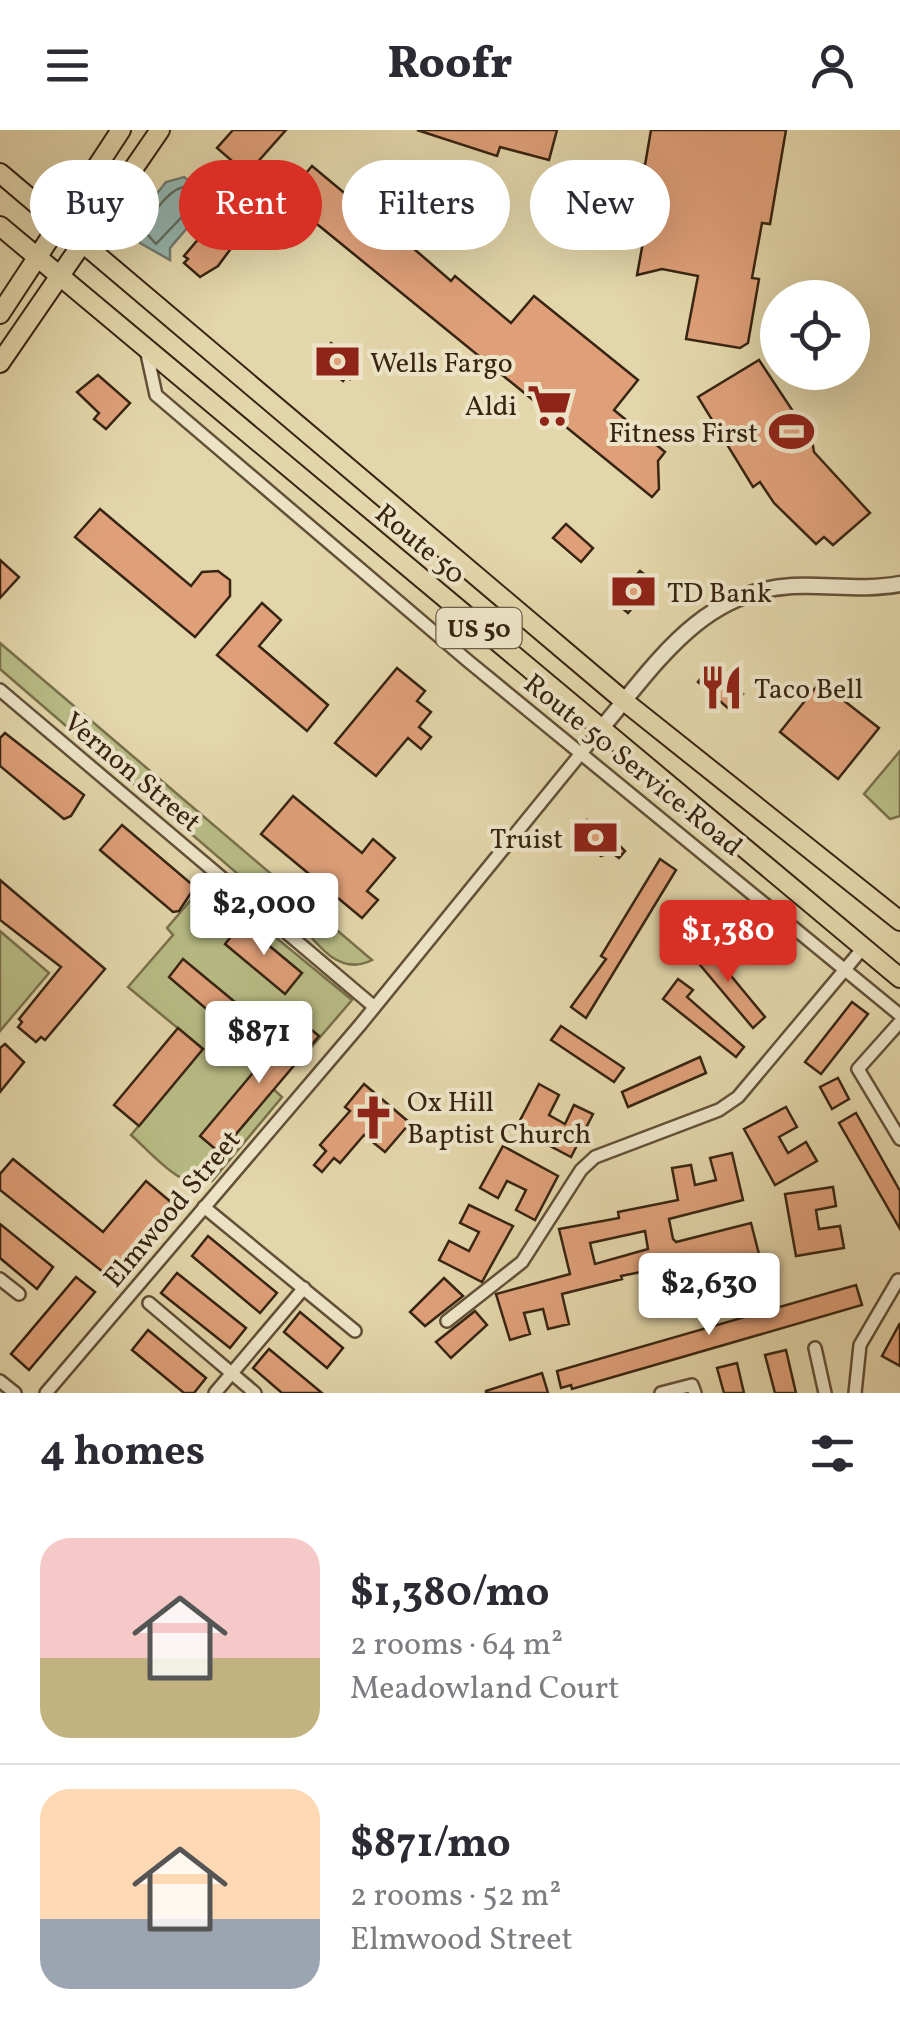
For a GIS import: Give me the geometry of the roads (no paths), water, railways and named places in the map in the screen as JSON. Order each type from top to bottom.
[{"type":"main road","points":[[101,160],[120,130]]},
{"type":"main road","points":[[140,160],[160,130]]},
{"type":"main road","name":"Route 50","points":[[0,173],[30,198]]},
{"type":"main road","name":"Route 50","points":[[0,226],[900,978]]},
{"type":"main road","points":[[0,314],[42,250]]},
{"type":"main road","points":[[0,363],[78,250]]},
{"type":"main road","name":"Route 50","points":[[91,250],[624,701],[900,921]]},
{"type":"street","name":"Route 50 Service Road","points":[[146,347],[156,395],[580,752],[845,968],[900,1018]]},
{"type":"street","points":[[600,730],[680,636],[718,605],[779,587],[856,589],[900,584]]},
{"type":"street","name":"Vernon Street","points":[[0,690],[372,1005]]},
{"type":"street","name":"Elmwood Street","points":[[46,1393],[360,1025],[372,1005],[600,730]]},
{"type":"street","points":[[447,1320],[522,1262],[581,1170],[594,1157],[719,1110],[738,1096],[863,948]]},
{"type":"street","points":[[900,1018],[858,1069],[900,1139]]},
{"type":"street","points":[[883,1109],[900,1122]]},
{"type":"street","points":[[204,1208],[356,1331]]},
{"type":"street","points":[[0,1279],[19,1294]]},
{"type":"street","points":[[856,1393],[860,1345],[898,1280]]},
{"type":"street","points":[[215,1393],[304,1288]]},
{"type":"street","points":[[149,1304],[255,1393]]},
{"type":"street","points":[[815,1348],[825,1393]]},
{"type":"street","points":[[0,1380],[14,1393]]},
{"type":"street","points":[[661,1393],[692,1385],[696,1393]]},
{"type":"water","points":[[179,178],[179,238],[170,248],[170,260],[152,250],[159,250],[159,191],[166,182]]},
{"type":"place","name":"Wells Fargo","points":[[337,362]]},
{"type":"place","name":"Aldi","points":[[550,405]]},
{"type":"place","name":"Fitness First","points":[[791,432]]},
{"type":"place","name":"TD Bank","points":[[634,592]]},
{"type":"place","name":"Taco Bell","points":[[721,688]]},
{"type":"place","name":"Truist","points":[[596,838]]},
{"type":"place","name":"Ox Hill Baptist Church","points":[[374,1117]]}]
